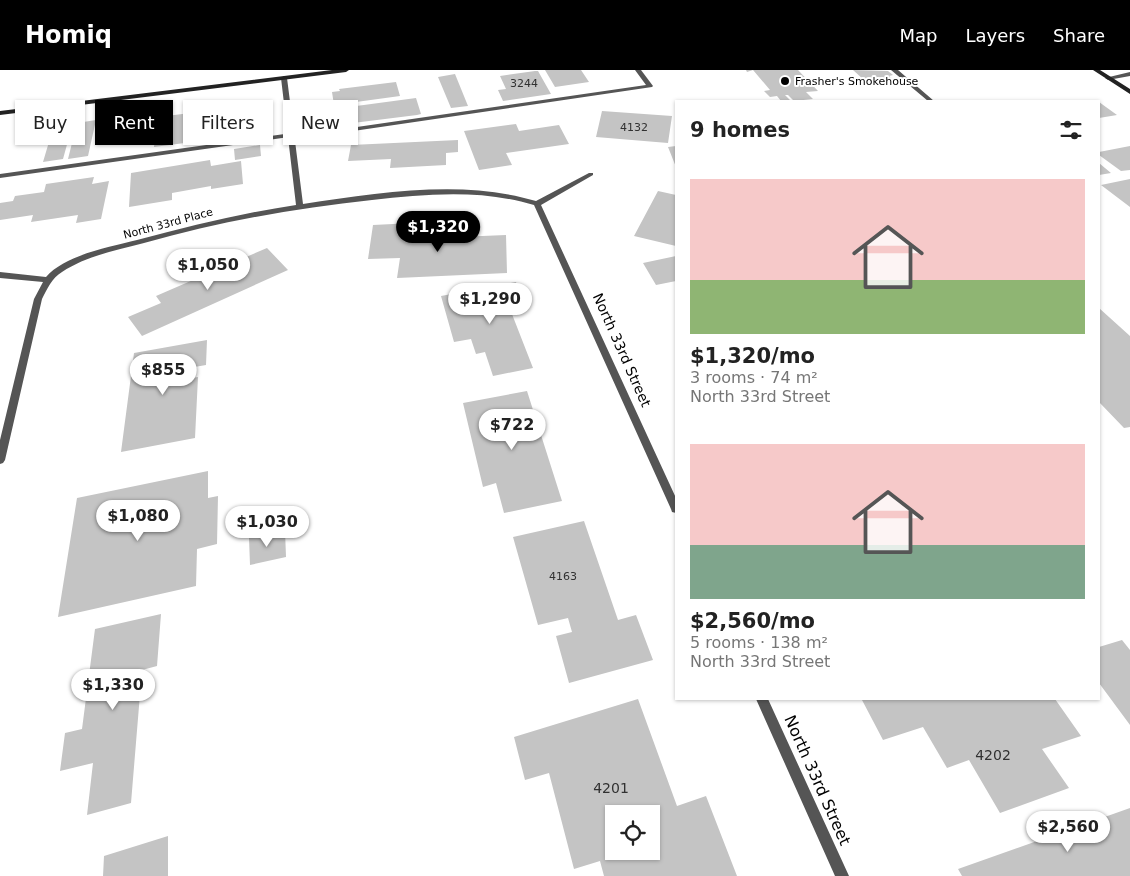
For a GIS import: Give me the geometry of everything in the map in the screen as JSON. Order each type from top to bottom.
[{"type":"main road","points":[[0,113],[284,78],[324,71],[346,70]]},
{"type":"main road","points":[[1096,70],[1130,92]]},
{"type":"street","points":[[358,127],[650,86],[638,70]]},
{"type":"street","points":[[894,70],[931,100]]},
{"type":"street","points":[[1108,78],[1130,74]]},
{"type":"street","points":[[284,78],[287,100]]},
{"type":"street","points":[[0,176],[283,137]]},
{"type":"street","points":[[293,145],[300,205],[421,193],[470,192],[514,196],[537,204],[591,174]]},
{"type":"street","name":"North 33rd Street","points":[[537,204],[675,507]]},
{"type":"street","name":"North 33rd Place","points":[[0,460],[38,298],[48,280],[61,269],[125,245],[181,229],[300,205]]},
{"type":"street","points":[[0,275],[48,280]]},
{"type":"street","name":"North 33rd Street","points":[[762,700],[842,876]]},
{"type":"building","points":[[545,70],[581,70],[589,82],[555,87]]},
{"type":"building","name":"Frasher's Smokehouse","points":[[753,70],[798,70],[818,91],[806,92],[813,99],[793,100],[788,95],[785,95],[790,100],[780,100],[777,96],[770,97],[764,91],[770,90]]},
{"type":"building","points":[[853,70],[888,71],[893,75],[889,76],[895,81],[877,84],[871,78],[864,80]]},
{"type":"building","points":[[538,71],[551,94],[503,101],[498,90],[506,89],[500,76]]},
{"type":"building","points":[[455,74],[468,106],[451,108],[438,77]]},
{"type":"building","points":[[396,82],[400,96],[358,102],[358,100],[333,100],[332,92],[340,91],[339,89]]},
{"type":"building","points":[[416,98],[421,114],[358,122],[358,106]]},
{"type":"building","points":[[1100,103],[1117,115],[1100,118]]},
{"type":"building","points":[[602,111],[672,116],[668,143],[596,137]]},
{"type":"building","points":[[183,114],[183,143],[173,145],[173,115]]},
{"type":"building","points":[[95,120],[88,156],[68,159],[72,145],[85,145],[85,122]]},
{"type":"building","points":[[516,124],[519,131],[559,125],[569,144],[506,153],[512,165],[479,170],[464,131]]},
{"type":"building","points":[[458,140],[458,152],[446,153],[446,165],[390,168],[391,159],[348,161],[351,145]]},
{"type":"building","points":[[48,145],[67,145],[63,159],[43,162]]},
{"type":"building","points":[[260,145],[261,156],[235,160],[234,149]]},
{"type":"building","points":[[675,146],[675,164],[668,147]]},
{"type":"building","points":[[1130,146],[1130,170],[1121,171],[1100,156],[1100,152]]},
{"type":"building","points":[[210,160],[211,166],[241,161],[243,184],[211,189],[211,186],[172,193],[172,200],[129,207],[131,173]]},
{"type":"building","points":[[1100,164],[1111,173],[1100,175]]},
{"type":"building","points":[[94,177],[92,184],[109,181],[101,219],[76,223],[78,215],[31,222],[33,215],[0,220],[0,203],[13,201],[15,196],[44,192],[46,184]]},
{"type":"building","points":[[1130,179],[1130,207],[1101,185]]},
{"type":"building","points":[[658,191],[675,195],[675,246],[634,236]]},
{"type":"building","points":[[413,223],[411,239],[506,235],[507,273],[397,278],[400,258],[368,259],[373,225]]},
{"type":"building","points":[[267,248],[288,270],[142,336],[128,317],[161,303],[156,296]]},
{"type":"building","points":[[675,256],[675,281],[656,285],[643,263]]},
{"type":"building","points":[[516,282],[525,305],[510,309],[533,368],[493,376],[485,352],[476,354],[471,339],[454,342],[441,296]]},
{"type":"building","points":[[1100,309],[1130,336],[1130,427],[1124,428],[1100,403]]},
{"type":"building","points":[[207,340],[206,365],[183,369],[182,380],[198,377],[195,438],[121,452],[134,353]]},
{"type":"building","points":[[527,391],[562,501],[504,513],[496,483],[483,487],[463,403]]},
{"type":"building","points":[[208,471],[208,498],[218,496],[217,544],[197,549],[196,586],[58,617],[77,498]]},
{"type":"building","points":[[584,521],[618,620],[636,615],[653,660],[569,683],[556,636],[572,632],[568,618],[538,625],[513,537]]},
{"type":"building","points":[[285,530],[286,557],[250,565],[249,538]]},
{"type":"building","points":[[161,614],[157,666],[142,670],[131,803],[87,815],[93,763],[60,771],[65,733],[82,729],[95,629]]},
{"type":"building","points":[[1122,640],[1130,650],[1130,725],[1100,684],[1100,647]]},
{"type":"building","points":[[638,699],[677,806],[706,796],[737,876],[604,876],[600,861],[574,869],[549,773],[525,780],[514,737]]},
{"type":"building","points":[[862,700],[1056,700],[1081,736],[1042,749],[1069,788],[1000,813],[969,760],[947,768],[923,727],[883,740]]},
{"type":"building","points":[[1130,808],[1130,876],[962,876],[958,869]]},
{"type":"building","points":[[168,836],[168,876],[103,876],[104,856]]},
{"type":"place","name":"Frasher's Smokehouse","points":[[785,81]]}]
